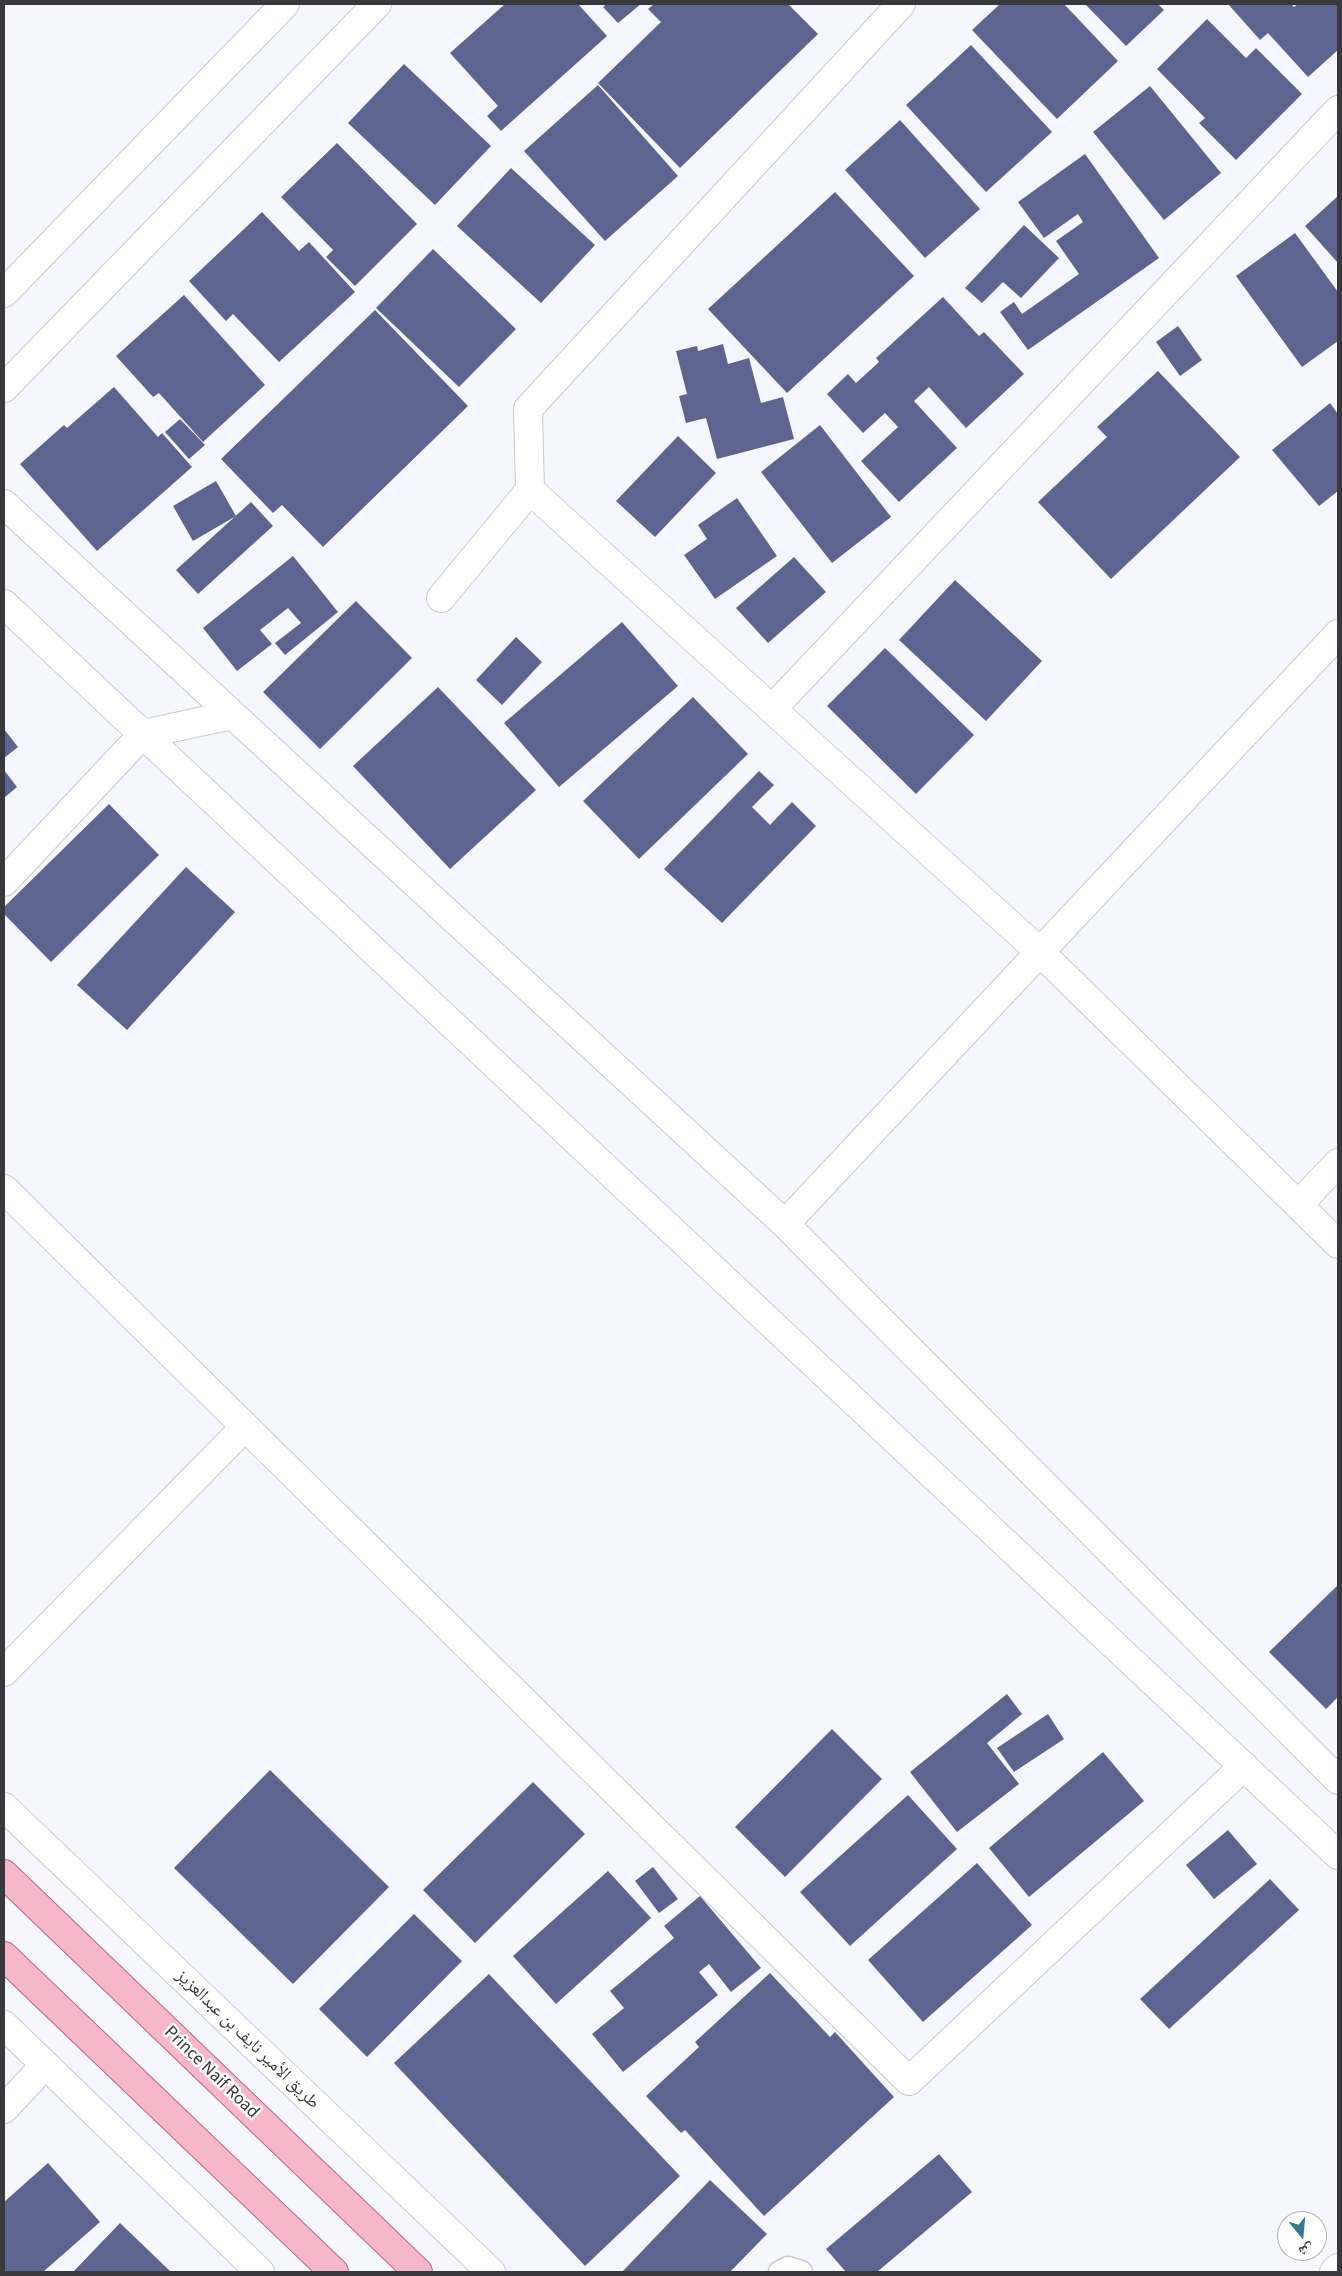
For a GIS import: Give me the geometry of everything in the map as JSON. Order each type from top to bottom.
[{"type":"main road","name":"Prince Naif Road","points":[[4,1874],[418,2272]]},
{"type":"main road","points":[[4,1956],[334,2272]]},
{"type":"street","points":[[4,293],[285,4]]},
{"type":"street","points":[[4,388],[377,4]]},
{"type":"street","points":[[441,598],[530,490],[528,409],[891,7]]},
{"type":"street","points":[[772,709],[1338,110]]},
{"type":"street","points":[[530,490],[1040,952],[1338,1244]]},
{"type":"street","points":[[4,504],[785,1224],[1338,1780]]},
{"type":"street","points":[[4,604],[1338,1855]]},
{"type":"street","points":[[785,1224],[1338,634]]},
{"type":"street","points":[[4,882],[143,734],[232,715]]},
{"type":"street","points":[[1298,1205],[1338,1163]]},
{"type":"street","points":[[4,1189],[909,2082],[1244,1766]]},
{"type":"street","points":[[4,1672],[245,1428]]},
{"type":"street","name":"طريق الأمير نايف بن عبدالعزيز","points":[[4,1807],[491,2272]]},
{"type":"street","points":[[4,2025],[260,2272]]},
{"type":"street","points":[[4,2109],[45,2065]]},
{"type":"street","points":[[1334,2272],[1338,2268]]},
{"type":"lane","points":[[780,2272],[788,2268],[801,2272]]},
{"type":"building","points":[[505,4],[578,4],[607,36],[501,131],[487,116],[498,106],[450,53]]},
{"type":"building","points":[[607,4],[641,4],[618,23],[603,7]]},
{"type":"building","points":[[654,4],[788,4],[818,34],[680,168],[598,83],[661,22],[648,9]]},
{"type":"building","points":[[1000,4],[1064,4],[1118,61],[1057,119],[972,30]]},
{"type":"building","points":[[1085,4],[1158,4],[1164,10],[1126,46]]},
{"type":"building","points":[[1228,4],[1291,4],[1294,7],[1298,4],[1338,4],[1338,50],[1308,77],[1268,33],[1260,40]]},
{"type":"building","points":[[1207,19],[1246,58],[1256,48],[1302,94],[1236,160],[1199,123],[1205,118],[1157,69]]},
{"type":"building","points":[[971,45],[1052,132],[986,192],[906,105]]},
{"type":"building","points":[[404,64],[491,146],[435,205],[348,123]]},
{"type":"building","points":[[598,85],[678,176],[605,241],[524,151]]},
{"type":"building","points":[[1150,86],[1221,173],[1164,220],[1093,132]]},
{"type":"building","points":[[900,120],[980,209],[925,258],[845,170]]},
{"type":"building","points":[[337,143],[417,224],[355,286],[326,257],[333,250],[281,197]]},
{"type":"building","points":[[1085,154],[1159,258],[1028,350],[1000,312],[1014,302],[1022,314],[1079,274],[1056,241],[1083,222],[1078,214],[1044,238],[1018,202]]},
{"type":"building","points":[[511,168],[595,245],[541,303],[457,226]]},
{"type":"building","points":[[835,192],[914,276],[787,393],[708,309]]},
{"type":"building","points":[[1338,196],[1338,263],[1305,226]]},
{"type":"building","points":[[262,212],[299,251],[309,242],[355,292],[279,362],[233,314],[226,321],[189,281]]},
{"type":"building","points":[[1024,225],[1059,258],[1021,298],[1003,282],[982,303],[965,288]]},
{"type":"building","points":[[1295,233],[1338,292],[1338,341],[1302,367],[1236,276]]},
{"type":"building","points":[[433,249],[516,329],[459,387],[376,308]]},
{"type":"building","points":[[184,295],[265,385],[203,442],[159,393],[153,397],[116,356]]},
{"type":"building","points":[[943,297],[979,336],[984,332],[1024,374],[966,428],[929,387],[914,401],[957,448],[899,502],[861,461],[898,427],[885,413],[863,433],[827,394],[848,374],[856,383],[879,362],[876,358]]},
{"type":"building","points":[[375,310],[468,406],[323,547],[282,505],[273,513],[221,459]]},
{"type":"building","points":[[1178,326],[1202,360],[1180,376],[1156,342]]},
{"type":"building","points":[[723,344],[728,364],[749,358],[761,403],[783,397],[794,439],[717,459],[706,418],[686,423],[679,396],[687,394],[676,351],[697,346],[698,351]]},
{"type":"building","points":[[1158,371],[1240,457],[1111,579],[1038,502],[1107,437],[1097,427]]},
{"type":"building","points":[[114,387],[158,437],[162,433],[192,467],[97,551],[20,464],[64,425],[67,428]]},
{"type":"building","points":[[1330,403],[1338,414],[1338,491],[1319,506],[1272,450]]},
{"type":"building","points":[[180,419],[205,445],[189,459],[165,432]]},
{"type":"building","points":[[820,425],[891,517],[832,563],[761,472]]},
{"type":"building","points":[[678,436],[716,473],[655,537],[616,501]]},
{"type":"building","points":[[216,481],[236,516],[193,541],[173,506]]},
{"type":"building","points":[[737,498],[777,556],[715,599],[684,555],[707,539],[698,525]]},
{"type":"building","points":[[251,502],[273,526],[198,594],[176,570]]},
{"type":"building","points":[[293,556],[338,612],[285,655],[275,643],[301,623],[288,608],[260,630],[272,644],[237,671],[203,628]]},
{"type":"building","points":[[794,557],[826,592],[768,643],[736,608]]},
{"type":"building","points":[[955,580],[1042,661],[986,721],[899,640]]},
{"type":"building","points":[[356,601],[412,658],[320,749],[263,692]]},
{"type":"building","points":[[622,622],[678,686],[559,787],[504,723]]},
{"type":"building","points":[[516,637],[542,662],[502,705],[476,680]]},
{"type":"building","points":[[885,648],[974,735],[916,794],[827,706]]},
{"type":"building","points":[[438,687],[536,790],[450,869],[353,766]]},
{"type":"building","points":[[693,697],[748,754],[639,859],[583,801]]},
{"type":"building","points":[[4,729],[18,747],[4,758]]},
{"type":"building","points":[[4,770],[17,787],[4,798]]},
{"type":"building","points":[[759,771],[774,785],[752,807],[770,825],[792,802],[816,826],[722,923],[664,869]]},
{"type":"building","points":[[109,804],[159,855],[51,962],[4,914],[4,907]]},
{"type":"building","points":[[186,867],[235,912],[127,1030],[77,985]]},
{"type":"building","points":[[1338,1585],[1338,1697],[1326,1709],[1269,1652]]},
{"type":"building","points":[[1007,1694],[1022,1714],[987,1743],[1019,1784],[957,1832],[910,1772]]},
{"type":"building","points":[[1048,1714],[1064,1739],[1014,1772],[997,1748]]},
{"type":"building","points":[[832,1729],[882,1779],[785,1877],[735,1827]]},
{"type":"building","points":[[1103,1752],[1144,1801],[1029,1897],[989,1848]]},
{"type":"building","points":[[270,1770],[389,1887],[293,1984],[174,1868]]},
{"type":"building","points":[[533,1782],[585,1834],[475,1943],[423,1890]]},
{"type":"building","points":[[908,1795],[957,1849],[850,1946],[800,1892]]},
{"type":"building","points":[[1228,1830],[1257,1864],[1214,1899],[1186,1865]]},
{"type":"building","points":[[977,1863],[1032,1925],[923,2022],[868,1960]]},
{"type":"building","points":[[653,1867],[678,1899],[659,1913],[635,1881]]},
{"type":"building","points":[[608,1871],[651,1918],[556,2004],[513,1956]]},
{"type":"building","points":[[1270,1879],[1299,1910],[1169,2029],[1140,1999]]},
{"type":"building","points":[[700,1896],[761,1968],[731,1992],[709,1964],[699,1972],[718,1995],[623,2072],[592,2034],[624,2008],[610,1991],[674,1938],[664,1926]]},
{"type":"building","points":[[414,1914],[462,1961],[367,2057],[319,2009]]},
{"type":"building","points":[[770,1973],[830,2037],[835,2032],[894,2097],[764,2216],[685,2130],[681,2133],[646,2096],[699,2047],[695,2042]]},
{"type":"building","points":[[489,1974],[680,2176],[585,2266],[394,2063]]},
{"type":"building","points":[[939,2154],[972,2192],[877,2272],[846,2272],[826,2249]]},
{"type":"building","points":[[48,2163],[100,2222],[43,2272],[4,2272],[4,2202]]},
{"type":"building","points":[[710,2180],[767,2234],[730,2272],[622,2272]]},
{"type":"building","points":[[120,2223],[171,2272],[73,2272]]}]
